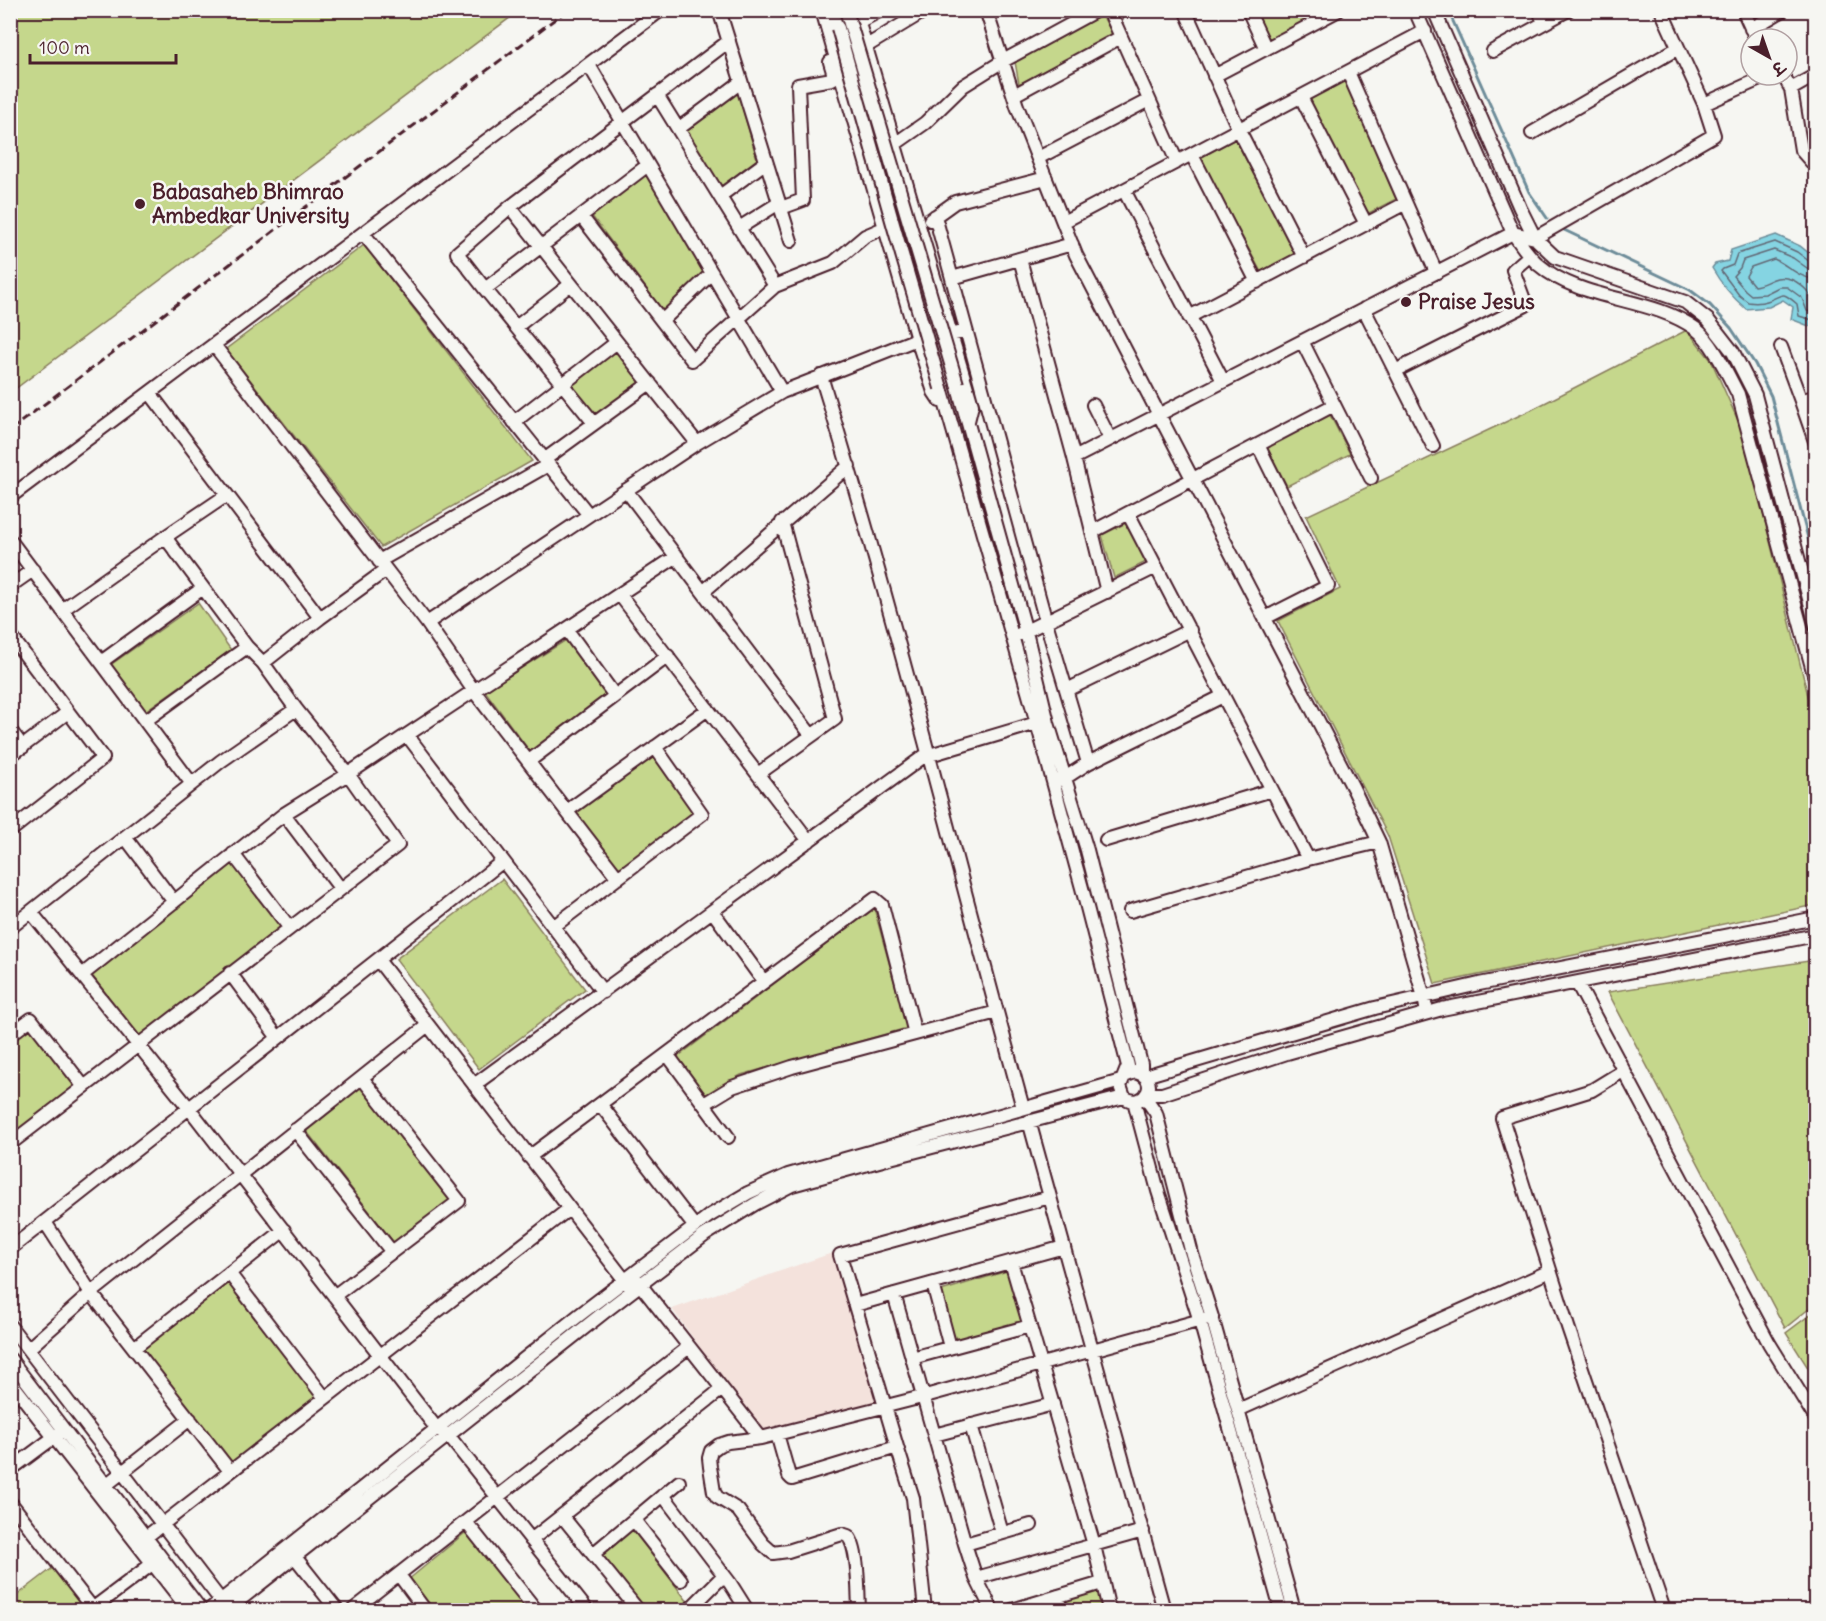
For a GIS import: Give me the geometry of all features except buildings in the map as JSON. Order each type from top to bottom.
[{"type":"street","points":[[10,497],[661,10]]},
{"type":"street","points":[[719,10],[791,240]]},
{"type":"street","points":[[739,228],[780,206],[803,200],[798,85],[832,79],[834,76],[816,10]]},
{"type":"street","points":[[822,10],[917,339],[934,392],[950,418]]},
{"type":"street","points":[[832,10],[1037,723],[1090,861],[1143,1075],[1149,1087],[1137,1097]]},
{"type":"street","points":[[846,10],[957,384],[1026,632],[1128,1066],[1121,1092],[1137,1097],[1156,1113],[1281,1611]]},
{"type":"street","points":[[829,34],[857,17],[881,10]]},
{"type":"street","points":[[837,62],[926,10]]},
{"type":"street","points":[[986,10],[1014,94],[1072,244],[1379,842],[1427,1013]]},
{"type":"street","points":[[895,144],[925,123],[963,86],[1003,60],[1097,10]]},
{"type":"street","points":[[1109,10],[1177,162]]},
{"type":"street","points":[[1185,10],[1239,130],[1304,257]]},
{"type":"street","points":[[1248,10],[1266,49]]},
{"type":"street","points":[[1415,10],[1513,233],[1529,256],[1540,266],[1566,282],[1676,317],[1698,330],[1718,356],[1738,394],[1815,682]]},
{"type":"street","points":[[1434,10],[1535,238],[1555,257],[1685,302],[1708,320],[1733,352],[1755,395],[1815,625]]},
{"type":"street","points":[[1539,10],[1544,23]]},
{"type":"street","points":[[1493,51],[1568,10]]},
{"type":"street","points":[[1074,458],[1513,233],[1535,238],[1714,135],[1704,104],[1661,10]]},
{"type":"street","points":[[1743,10],[1751,27]]},
{"type":"street","points":[[1762,27],[1783,10]]},
{"type":"street","points":[[1214,76],[1335,11]]},
{"type":"street","points":[[857,17],[972,405],[968,423]]},
{"type":"street","points":[[1063,222],[1425,32]]},
{"type":"street","points":[[1014,94],[1121,37]]},
{"type":"street","points":[[594,423],[457,253],[510,207],[729,41]]},
{"type":"street","points":[[1532,133],[1678,48]]},
{"type":"street","points":[[589,64],[782,392]]},
{"type":"street","points":[[1348,72],[1404,204],[1436,272]]},
{"type":"street","points":[[1815,75],[1791,89],[1801,150],[1815,167]]},
{"type":"street","points":[[678,129],[741,82]]},
{"type":"street","points":[[1704,104],[1742,87]]},
{"type":"street","points":[[657,95],[775,286]]},
{"type":"street","points":[[1301,97],[1366,224]]},
{"type":"street","points":[[1038,159],[1149,100]]},
{"type":"street","points":[[1192,155],[1257,282]]},
{"type":"street","points":[[720,196],[766,162]]},
{"type":"street","points":[[485,289],[648,165]]},
{"type":"street","points":[[920,229],[955,202],[1046,178]]},
{"type":"street","points":[[1124,190],[1223,381]]},
{"type":"street","points":[[1190,317],[1404,204]]},
{"type":"street","points":[[510,207],[697,443]]},
{"type":"street","points":[[581,216],[692,360],[775,286],[833,262],[866,236],[886,227]]},
{"type":"street","points":[[935,216],[1046,622],[1088,763]]},
{"type":"street","points":[[363,233],[588,515]]},
{"type":"street","points":[[952,278],[1072,244]]},
{"type":"street","points":[[1395,371],[1527,304],[1513,270],[1529,256]]},
{"type":"street","points":[[1020,259],[1074,458],[1107,592]]},
{"type":"street","points":[[662,321],[712,273]]},
{"type":"street","points":[[516,327],[571,284]]},
{"type":"street","points":[[1364,309],[1433,446]]},
{"type":"street","points":[[427,623],[697,443],[782,392],[917,339],[966,331]]},
{"type":"street","points":[[1302,341],[1371,478]]},
{"type":"street","points":[[514,422],[616,342]]},
{"type":"street","points":[[214,345],[427,623],[474,691],[618,878]]},
{"type":"street","points":[[1781,346],[1815,444]]},
{"type":"street","points":[[821,376],[849,466],[930,755],[1023,1108]]},
{"type":"street","points":[[263,663],[382,565],[546,462],[594,423],[650,383]]},
{"type":"street","points":[[150,393],[320,618]]},
{"type":"street","points":[[1801,401],[1815,396]]},
{"type":"street","points":[[1093,405],[1110,439]]},
{"type":"street","points":[[1092,532],[1334,405]]},
{"type":"street","points":[[1258,445],[1328,586],[1265,618]]},
{"type":"street","points":[[704,592],[849,466]]},
{"type":"street","points":[[626,490],[811,735]]},
{"type":"street","points":[[62,610],[227,495]]},
{"type":"street","points":[[1128,513],[1308,859]]},
{"type":"street","points":[[758,774],[835,719],[782,522]]},
{"type":"street","points":[[10,1144],[398,845],[348,774],[263,663],[247,647],[165,537]]},
{"type":"street","points":[[10,540],[192,784]]},
{"type":"street","points":[[82,975],[284,814],[621,595],[677,556]]},
{"type":"street","points":[[1013,638],[1156,567]]},
{"type":"street","points":[[10,586],[33,570]]},
{"type":"street","points":[[101,662],[202,588]]},
{"type":"street","points":[[621,595],[809,841]]},
{"type":"street","points":[[567,630],[615,696]]},
{"type":"street","points":[[1067,690],[1190,630]]},
{"type":"street","points":[[10,635],[102,758],[10,831]]},
{"type":"street","points":[[145,721],[247,647]]},
{"type":"street","points":[[529,761],[668,656]]},
{"type":"street","points":[[1059,780],[1088,763],[1223,696]]},
{"type":"street","points":[[10,928],[221,761],[296,709]]},
{"type":"street","points":[[567,811],[708,709]]},
{"type":"street","points":[[10,756],[68,712]]},
{"type":"street","points":[[474,1085],[923,757],[1037,723]]},
{"type":"street","points":[[10,730],[23,747]]},
{"type":"street","points":[[407,735],[603,992]]},
{"type":"street","points":[[553,927],[702,814],[655,747]]},
{"type":"street","points":[[1106,840],[1272,790]]},
{"type":"street","points":[[284,814],[340,888]]},
{"type":"street","points":[[125,837],[174,902]]},
{"type":"street","points":[[1130,911],[1308,859],[1379,842]]},
{"type":"street","points":[[233,854],[289,927]]},
{"type":"street","points":[[10,1249],[503,861]]},
{"type":"street","points":[[529,1157],[876,898],[882,905],[915,1034]]},
{"type":"street","points":[[31,912],[189,1108],[380,1354],[587,1611]]},
{"type":"street","points":[[713,912],[764,982]]},
{"type":"street","points":[[10,1326],[162,1524],[220,1608],[632,1283],[695,1227],[748,1193],[788,1175],[1023,1108],[1123,1078],[1132,1072],[1143,1075],[1375,1008],[1681,943],[1815,918]]},
{"type":"street","points":[[632,1283],[705,1235],[792,1185],[1029,1121],[1137,1097],[1162,1094],[1287,1053],[1427,1013],[1815,935]]},
{"type":"street","points":[[378,960],[569,1209],[690,1347],[761,1438]]},
{"type":"street","points":[[230,973],[278,1038]]},
{"type":"street","points":[[1577,983],[1769,1344],[1815,1419]]},
{"type":"street","points":[[704,1104],[732,1087],[792,1067],[997,1011]]},
{"type":"street","points":[[10,1035],[31,1019],[84,1087]]},
{"type":"street","points":[[28,1349],[91,1293],[428,1025]]},
{"type":"street","points":[[667,1054],[728,1137]]},
{"type":"street","points":[[1623,1071],[1592,1090],[1502,1118],[1550,1271],[1664,1611]]},
{"type":"street","points":[[334,1296],[459,1201],[362,1077]]},
{"type":"street","points":[[1137,1097],[1158,1191],[1238,1410],[1294,1611]]},
{"type":"street","points":[[600,1104],[695,1227]]},
{"type":"street","points":[[1029,1121],[1164,1611]]},
{"type":"street","points":[[296,1130],[392,1252]]},
{"type":"street","points":[[925,1611],[913,1498],[840,1255],[1050,1197]]},
{"type":"street","points":[[733,1202],[741,1213]]},
{"type":"street","points":[[146,1537],[569,1209]]},
{"type":"street","points":[[45,1222],[91,1293],[231,1471]]},
{"type":"street","points":[[134,1348],[284,1230]]},
{"type":"street","points":[[855,1305],[1064,1247]]},
{"type":"street","points":[[1011,1262],[1094,1545],[1109,1611]]},
{"type":"street","points":[[1238,1410],[1550,1271]]},
{"type":"street","points":[[229,1273],[325,1398]]},
{"type":"street","points":[[933,1284],[950,1347]]},
{"type":"street","points":[[894,1294],[965,1544],[976,1578],[992,1611]]},
{"type":"street","points":[[859,1611],[857,1569],[852,1542],[848,1536],[842,1534],[788,1551],[773,1553],[763,1544],[738,1509],[717,1497],[714,1492],[709,1458],[711,1451],[728,1442],[761,1438],[885,1407],[1206,1319]]},
{"type":"street","points":[[912,1358],[1030,1326]]},
{"type":"street","points":[[353,1611],[690,1347]]},
{"type":"street","points":[[10,1359],[59,1433],[152,1564],[189,1611]]},
{"type":"street","points":[[10,1381],[106,1485],[201,1611]]},
{"type":"street","points":[[531,1540],[722,1389]]},
{"type":"street","points":[[934,1435],[1053,1404]]},
{"type":"street","points":[[106,1485],[190,1419]]},
{"type":"street","points":[[971,1425],[1002,1533]]},
{"type":"street","points":[[10,1470],[59,1433]]},
{"type":"street","points":[[777,1434],[789,1476],[792,1479],[897,1447]]},
{"type":"street","points":[[593,1554],[678,1482]]},
{"type":"street","points":[[663,1495],[724,1575],[744,1609]]},
{"type":"street","points":[[10,1502],[92,1610],[152,1564]]},
{"type":"street","points":[[562,1516],[638,1611]]},
{"type":"street","points":[[633,1520],[681,1581]]},
{"type":"street","points":[[466,1522],[536,1611]]},
{"type":"street","points":[[965,1544],[1031,1525]]},
{"type":"street","points":[[976,1578],[1143,1531]]},
{"type":"street","points":[[292,1552],[337,1611]]},
{"type":"street","points":[[399,1575],[425,1611]]},
{"type":"street","points":[[689,1611],[724,1575]]},
{"type":"street","points":[[1018,1610],[1102,1583]]},
{"type":"street","points":[[1058,1596],[1062,1611]]},
{"type":"shaded area","points":[[835,1252],[878,1404],[763,1434],[672,1309]]},
{"type":"green space","name":"Babasaheb Bhimrao Ambedkar University","points":[[11,10],[519,10],[519,11],[11,392]]},
{"type":"green space","points":[[1325,10],[1270,40],[1255,11]]},
{"type":"green space","points":[[1102,15],[1113,35],[1019,84],[1015,62]]},
{"type":"green space","points":[[1345,80],[1396,199],[1367,214],[1309,98]]},
{"type":"green space","points":[[737,89],[757,159],[719,188],[684,130]]},
{"type":"green space","points":[[1235,139],[1296,253],[1261,272],[1200,158]]},
{"type":"green space","points":[[645,167],[707,273],[664,312],[588,211]]},
{"type":"green space","points":[[364,245],[532,461],[381,547],[226,349]]},
{"type":"green space","points":[[1687,330],[1711,360],[1743,432],[1815,724],[1815,905],[1435,984],[1388,836],[1278,621],[1340,589],[1306,516],[1531,410]]},
{"type":"green space","points":[[614,345],[643,383],[590,423],[561,385]]},
{"type":"green space","points":[[1330,415],[1350,454],[1287,486],[1267,447]]},
{"type":"green space","points":[[1126,523],[1146,562],[1114,578],[1102,535]]},
{"type":"green space","points":[[198,603],[231,650],[142,713],[109,666]]},
{"type":"green space","points":[[566,640],[606,695],[531,753],[485,691]]},
{"type":"green space","points":[[654,757],[694,813],[619,870],[574,811]]},
{"type":"green space","points":[[233,862],[283,925],[140,1037],[90,973]]},
{"type":"green space","points":[[502,879],[585,989],[479,1069],[396,959]]},
{"type":"green space","points":[[874,908],[907,1028],[741,1075],[706,1095],[676,1058]]},
{"type":"green space","points":[[1815,960],[1815,1304],[1785,1328],[1608,992]]},
{"type":"green space","points":[[30,1024],[77,1085],[11,1138],[11,1039]]},
{"type":"green space","points":[[360,1085],[451,1200],[395,1244],[304,1128]]},
{"type":"green space","points":[[1007,1271],[1022,1323],[955,1342],[941,1291]]},
{"type":"green space","points":[[228,1283],[316,1397],[232,1463],[143,1349]]},
{"type":"green space","points":[[1815,1311],[1815,1379],[1786,1333]]},
{"type":"green space","points":[[629,1525],[688,1602],[679,1610],[643,1610],[597,1554]]},
{"type":"green space","points":[[466,1532],[528,1610],[431,1610],[408,1580]]},
{"type":"green space","points":[[54,1567],[85,1609],[11,1610],[11,1600]]},
{"type":"green space","points":[[1100,1589],[1105,1610],[1066,1610],[1063,1599]]},
{"type":"water","points":[[1776,235],[1800,246],[1815,258],[1815,326],[1791,319],[1793,307],[1783,300],[1769,307],[1746,309],[1727,290],[1712,268],[1715,264],[1728,261],[1731,250]]},
{"type":"waterway","points":[[1448,10],[1529,192],[1547,218]]},
{"type":"waterway","points":[[1562,229],[1690,290],[1710,305],[1731,328],[1755,364],[1771,396],[1816,569]]},
{"type":"railway","points":[[10,430],[567,10]]},
{"type":"place","name":"Babasaheb Bhimrao Ambedkar University","points":[[140,204]]},
{"type":"place","name":"Praise Jesus","points":[[1406,302]]}]
